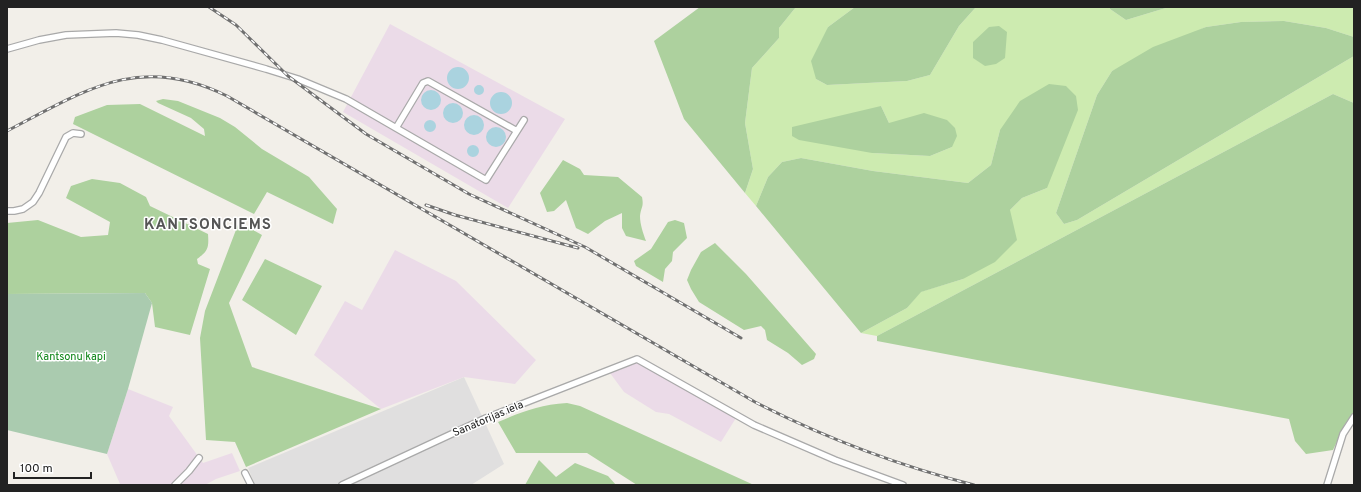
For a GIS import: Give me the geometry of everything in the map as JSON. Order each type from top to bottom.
[{"type":"street","points":[[7,48],[66,35],[116,33],[138,35],[162,40],[298,79],[346,99],[486,180],[524,120]]},
{"type":"street","points":[[396,128],[423,83],[428,81],[517,131]]},
{"type":"street","points":[[7,211],[24,209],[33,202],[39,193],[66,137],[76,132],[81,134]]},
{"type":"street","name":"Sanatorijas iela","points":[[342,485],[486,418],[637,359],[754,426],[835,460],[903,485]]},
{"type":"street","points":[[1327,485],[1344,434],[1348,424],[1354,417]]},
{"type":"street","points":[[174,485],[199,458]]},
{"type":"street","points":[[245,473],[251,485]]},
{"type":"shaded area","points":[[390,24],[565,119],[508,208],[343,112]]},
{"type":"shaded area","points":[[395,250],[456,281],[536,360],[515,384],[464,377],[381,409],[314,355],[345,301],[362,310]]},
{"type":"shaded area","points":[[638,362],[736,418],[721,442],[669,414],[656,412],[624,392],[610,373]]},
{"type":"shaded area","points":[[464,377],[504,464],[471,485],[255,485],[248,468]]},
{"type":"shaded area","points":[[128,389],[173,407],[169,416],[203,463],[232,453],[240,471],[216,479],[205,485],[119,485],[120,484],[107,454]]},
{"type":"green space","points":[[700,7],[796,7],[779,28],[779,38],[752,68],[745,123],[753,169],[745,193],[684,119],[654,41]]},
{"type":"green space","points":[[796,7],[855,7],[828,27],[816,79],[827,85],[907,81],[930,75],[959,26],[976,7],[1110,7],[1110,9],[1126,20],[1169,7],[1354,7],[1354,37],[1326,28],[1284,21],[1241,22],[1206,27],[1112,71],[1097,95],[1056,213],[1064,224],[1077,220],[1354,56],[1354,103],[1333,94],[877,336],[861,333],[907,308],[920,292],[963,279],[1010,210],[1022,198],[1047,188],[1000,130],[991,165],[968,183],[873,171],[801,158],[782,162],[768,177],[756,206],[745,193],[753,169],[745,123],[752,68],[779,38],[779,28]],"holes":[[[973,42],[1005,45],[1005,58]],[[881,106],[889,123],[952,147],[930,156],[872,153]]]},
{"type":"green space","points":[[855,7],[976,7],[959,26],[930,75],[907,81],[827,85],[816,79],[811,61],[828,27]]},
{"type":"green space","points":[[1110,7],[1169,7],[1126,20],[1110,9]]},
{"type":"green space","points":[[1284,21],[1326,28],[1354,37],[1354,56],[1077,220],[1064,224],[1056,213],[1097,95],[1112,71],[1153,47],[1206,27],[1241,22]]},
{"type":"green space","points":[[999,26],[1007,32],[1005,58],[996,64],[985,66],[973,58],[973,42],[989,27]]},
{"type":"green space","points":[[1049,84],[1066,86],[1076,96],[1078,110],[1047,188],[1022,198],[1010,210],[1017,240],[995,262],[963,279],[921,292],[907,308],[861,333],[756,206],[768,177],[782,162],[801,158],[873,171],[968,183],[991,165],[1000,130],[1020,101]]},
{"type":"green space","points":[[1333,94],[1354,103],[1354,412],[1345,424],[1333,450],[1306,454],[1295,441],[1289,419],[877,341],[877,336]]},
{"type":"green space","points":[[163,99],[178,101],[220,118],[235,127],[262,149],[309,177],[337,209],[333,224],[267,192],[254,214],[73,124],[75,117],[107,105],[140,104],[205,136],[204,129],[191,118],[156,101]]},
{"type":"green space","points":[[881,106],[889,123],[924,113],[947,120],[955,128],[957,136],[952,147],[930,156],[872,153],[799,140],[792,136],[792,127]]},
{"type":"green space","points":[[563,160],[580,169],[584,175],[618,177],[642,197],[643,205],[640,213],[640,219],[646,241],[626,236],[622,228],[622,213],[605,221],[588,234],[576,228],[566,200],[554,211],[547,212],[540,193]]},
{"type":"green space","points":[[92,179],[120,183],[146,197],[150,206],[208,234],[207,249],[204,254],[197,259],[198,264],[210,269],[190,335],[155,327],[152,303],[145,293],[7,294],[7,223],[38,220],[81,237],[108,235],[110,222],[66,198],[71,186]]},
{"type":"green space","points":[[675,220],[684,223],[687,238],[673,252],[672,261],[665,269],[663,282],[636,266],[634,261],[651,249],[668,222]]},
{"type":"green space","points":[[239,222],[262,235],[229,303],[252,367],[381,409],[246,467],[235,442],[206,440],[200,338],[205,311]]},
{"type":"green space","points":[[715,243],[746,274],[816,354],[814,359],[802,365],[788,353],[767,340],[765,330],[761,326],[744,330],[699,302],[687,280],[701,252]]},
{"type":"green space","points":[[265,259],[322,286],[296,335],[242,300]]},
{"type":"green space","name":"Kantsonu kapi","points":[[145,293],[152,303],[128,389],[107,454],[7,430],[7,294]]},
{"type":"green space","points":[[567,403],[580,406],[754,485],[637,485],[587,453],[516,453],[498,422],[532,409],[548,405]]},
{"type":"green space","points":[[539,460],[556,477],[575,463],[608,476],[616,485],[525,485]]},
{"type":"water","points":[[458,67],[466,70],[469,78],[466,86],[458,89],[450,86],[447,78],[450,70]]},
{"type":"water","points":[[477,85],[481,85],[483,86],[483,94],[477,95],[474,92],[474,88]]},
{"type":"water","points":[[431,90],[438,93],[441,100],[438,107],[431,110],[424,107],[421,100],[424,93]]},
{"type":"water","points":[[501,92],[509,95],[512,103],[509,111],[501,114],[493,111],[490,103],[493,95]]},
{"type":"water","points":[[453,103],[460,106],[463,113],[460,120],[453,123],[446,120],[443,113],[446,106]]},
{"type":"water","points":[[474,115],[481,118],[484,125],[481,132],[474,135],[467,132],[464,125],[467,118]]},
{"type":"water","points":[[428,120],[432,120],[436,126],[432,132],[428,132],[424,128],[424,124]]},
{"type":"water","points":[[496,127],[503,130],[506,137],[503,144],[496,147],[489,144],[486,137],[489,130]]},
{"type":"water","points":[[471,145],[475,145],[479,151],[475,157],[471,157],[467,153],[467,149]]},
{"type":"railway","points":[[209,7],[236,25],[288,76],[366,134],[469,194],[585,247],[741,338]]},
{"type":"railway","points":[[7,131],[61,102],[113,82],[139,77],[166,77],[195,83],[227,96],[755,402],[781,415],[862,450],[917,469],[974,485]]},
{"type":"railway","points":[[426,205],[455,215],[578,248]]},
{"type":"district","name":"KANTSONCIEMS","points":[[208,225]]}]
